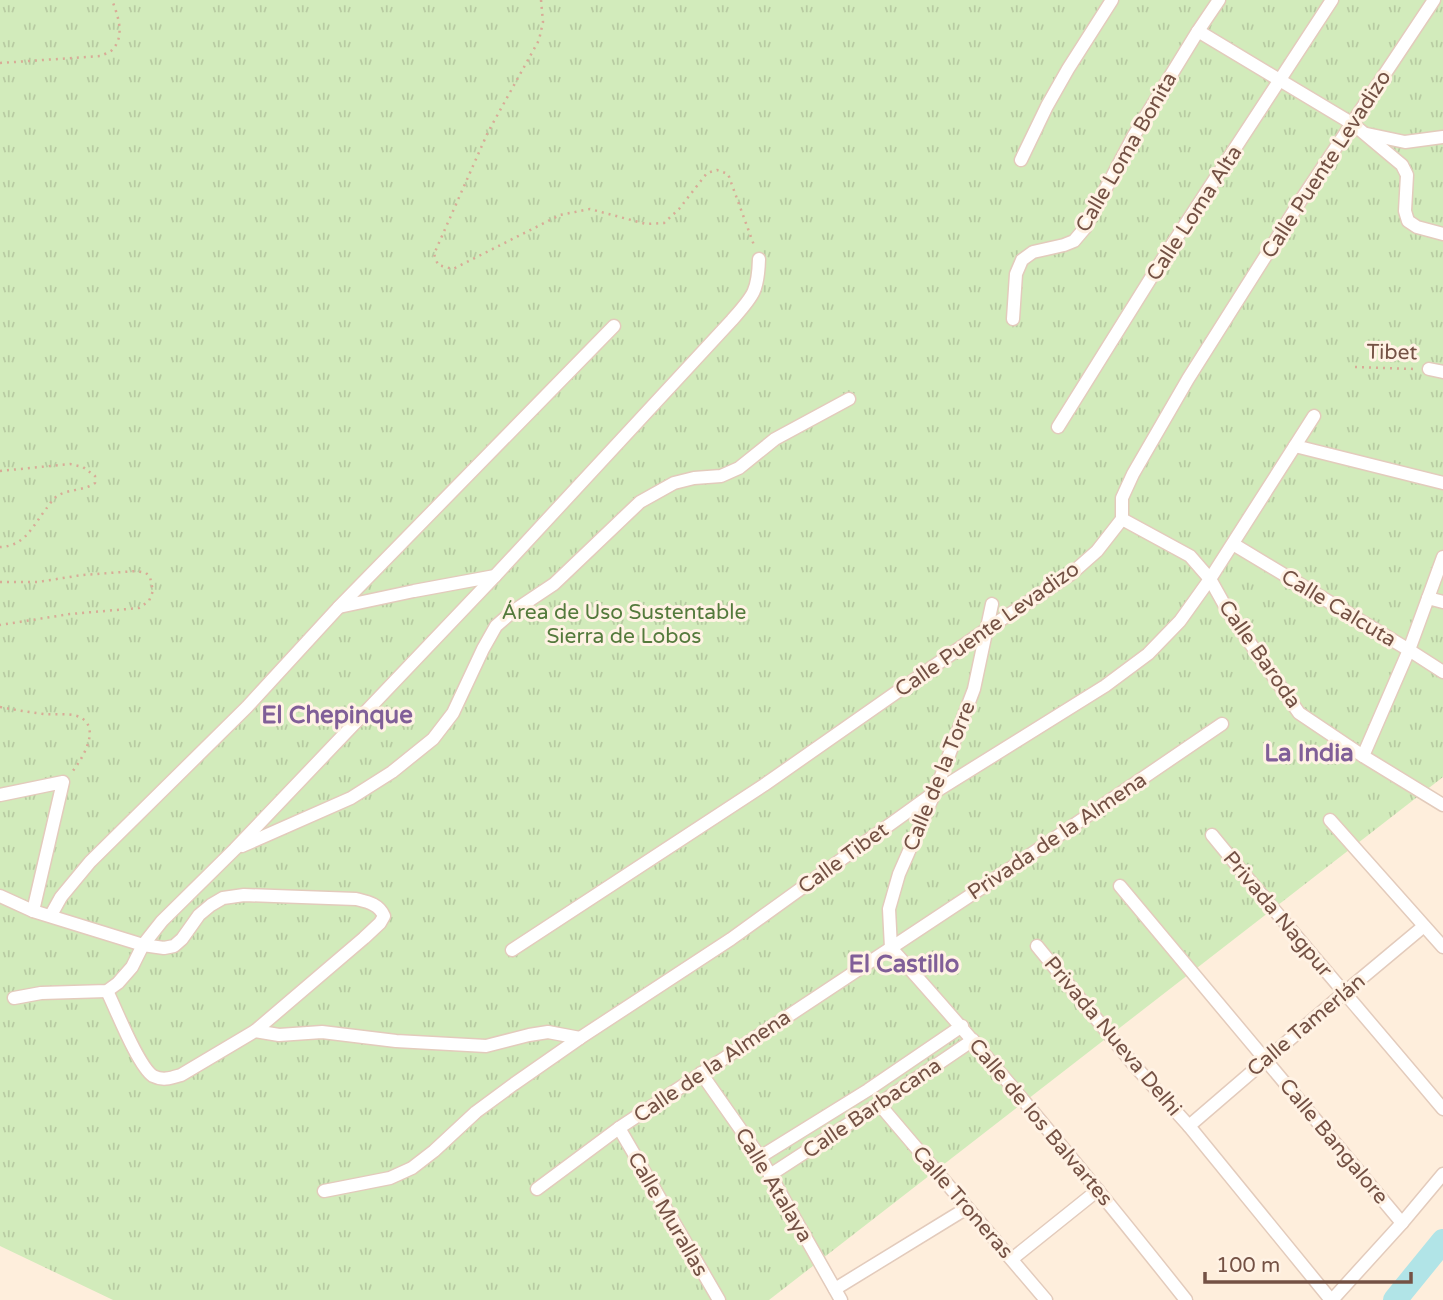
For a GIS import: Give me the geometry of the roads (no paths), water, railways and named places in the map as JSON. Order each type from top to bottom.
[{"type":"street","points":[[1021,160],[1057,88],[1112,0]]},
{"type":"street","name":"Calle Loma Bonita","points":[[1013,319],[1016,274],[1022,260],[1033,252],[1074,241],[1086,228],[1133,137],[1219,0]]},
{"type":"street","name":"Calle Loma Alta","points":[[1058,427],[1164,257],[1332,0]]},
{"type":"street","name":"Calle Puente Levadizo","points":[[512,950],[764,785],[1070,574],[1097,551],[1122,519],[1122,498],[1133,474],[1188,379],[1301,200],[1434,0]]},
{"type":"street","points":[[1198,31],[1353,124],[1402,165],[1407,175],[1405,211],[1408,221],[1417,227],[1443,234]]},
{"type":"street","points":[[1363,133],[1405,142],[1443,137]]},
{"type":"street","points":[[14,998],[41,993],[107,991],[118,983],[132,967],[143,945],[162,921],[235,849],[495,576],[752,297],[759,281],[759,259]]},
{"type":"street","points":[[51,915],[61,897],[90,862],[247,707],[338,608],[614,326]]},
{"type":"street","points":[[1429,369],[1443,372]]},
{"type":"street","points":[[235,849],[351,798],[392,772],[433,739],[453,713],[496,626],[554,584],[640,502],[674,483],[721,476],[739,468],[775,439],[849,399]]},
{"type":"street","name":"Calle Tibet","points":[[324,1191],[390,1178],[412,1168],[435,1151],[476,1112],[580,1038],[731,939],[935,792],[1105,686],[1148,654],[1180,621],[1210,579],[1314,416]]},
{"type":"street","points":[[1295,446],[1443,483]]},
{"type":"street","name":"Calle Baroda","points":[[1122,519],[1190,556],[1210,579],[1229,612],[1299,713],[1443,805]]},
{"type":"street","name":"Calle Calcuta","points":[[1233,544],[1443,672]]},
{"type":"street","points":[[1363,756],[1409,650],[1443,557]]},
{"type":"street","points":[[338,608],[495,576]]},
{"type":"street","points":[[1428,598],[1443,602]]},
{"type":"street","name":"Calle de la Torre","points":[[891,948],[889,909],[899,874],[935,792],[974,690],[992,604]]},
{"type":"street","name":"Privada de la Almena","points":[[891,948],[1222,724]]},
{"type":"street","points":[[0,795],[63,782],[33,911]]},
{"type":"street","points":[[1330,820],[1443,947]]},
{"type":"street","name":"Privada Nagpur","points":[[1212,835],[1443,1109]]},
{"type":"street","name":"Calle Bangalore","points":[[1120,886],[1402,1223]]},
{"type":"street","points":[[0,896],[33,911],[143,945],[164,948],[174,946],[199,915],[223,898],[244,895],[356,899],[371,902],[383,916],[380,923],[255,1031],[167,1080],[154,1076],[138,1057],[107,991]]},
{"type":"street","name":"Calle Tamerlán","points":[[1189,1126],[1424,926]]},
{"type":"street","name":"Privada Nueva Delhi","points":[[1037,946],[1332,1300]]},
{"type":"street","name":"Calle de los Balvartes","points":[[891,948],[962,1026],[1186,1300]]},
{"type":"street","name":"Calle de la Almena","points":[[537,1189],[618,1128],[891,948]]},
{"type":"street","name":"Calle Barbacana","points":[[760,1157],[868,1090],[962,1026]]},
{"type":"street","points":[[255,1031],[279,1035],[322,1032],[396,1041],[486,1046],[548,1032],[580,1038]]},
{"type":"street","name":"Calle Barbacana","points":[[770,1175],[973,1040]]},
{"type":"street","name":"Calle Atalaya","points":[[701,1073],[760,1157],[838,1294]]},
{"type":"street","name":"Calle Troneras","points":[[879,1104],[1046,1300]]},
{"type":"street","name":"Calle Murallas","points":[[618,1128],[719,1300]]},
{"type":"street","points":[[1332,1300],[1443,1174]]},
{"type":"street","points":[[1012,1259],[1098,1190]]},
{"type":"street","points":[[838,1294],[967,1208]]},
{"type":"waterway","points":[[1395,1300],[1443,1241]]},
{"type":"district","name":"El Chepinque","points":[[337,715]]},
{"type":"district","name":"La India","points":[[1309,753]]},
{"type":"district","name":"El Castillo","points":[[904,964]]},
{"type":"park label","name":"Área de Uso Sustentable Sierra de Lobos","points":[[624,624]]}]
